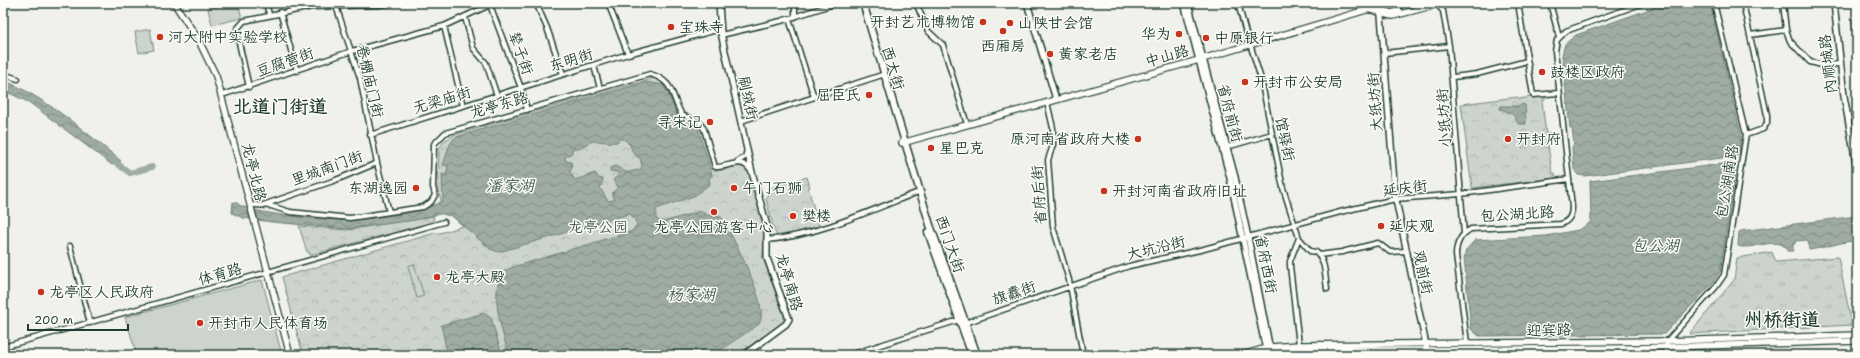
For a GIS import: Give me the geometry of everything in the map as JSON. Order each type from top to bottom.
[{"type":"main road","name":"龙亭北路","points":[[174,3],[198,39],[213,69],[253,207]]},
{"type":"main road","name":"龙亭北路","points":[[178,3],[211,54],[225,94],[256,223],[294,355]]},
{"type":"main road","name":"西大街","points":[[859,3],[904,142]]},
{"type":"main road","name":"西大街","points":[[863,3],[904,142]]},
{"type":"main road","name":"中山路","points":[[904,142],[1249,43],[1366,6],[1380,7],[1392,12],[1428,3]]},
{"type":"main road","name":"中山路","points":[[1380,7],[1393,16],[1436,3]]},
{"type":"main road","name":"中山路","points":[[904,142],[966,121],[1200,57]]},
{"type":"main road","name":"西门大街","points":[[904,142],[916,193],[932,244],[962,322],[977,355]]},
{"type":"main road","name":"西门大街","points":[[904,142],[972,355]]},
{"type":"main road","name":"龙亭北路","points":[[270,272],[290,355]]},
{"type":"main road","name":"迎宾路","points":[[1242,355],[1299,345],[1427,350],[1456,353],[1636,348],[1666,344],[1857,335]]},
{"type":"main road","name":"迎宾路","points":[[1254,355],[1269,351],[1404,352],[1427,350],[1467,343],[1666,344],[1857,341]]},
{"type":"street","points":[[266,3],[269,14]]},
{"type":"street","points":[[249,86],[237,29],[244,20],[312,5],[385,5],[394,3]]},
{"type":"street","points":[[536,3],[547,28],[563,74]]},
{"type":"street","points":[[608,3],[628,54]]},
{"type":"street","name":"刷绒街","points":[[719,3],[721,32],[752,172]]},
{"type":"street","points":[[795,3],[795,17]]},
{"type":"street","name":"东明街","points":[[521,88],[628,54],[721,32],[789,19],[836,3]]},
{"type":"street","points":[[916,3],[928,31],[942,43],[966,121]]},
{"type":"street","points":[[1027,3],[1055,96]]},
{"type":"street","points":[[1184,3],[1200,57]]},
{"type":"street","points":[[1188,3],[1200,57]]},
{"type":"street","name":"馆驿街","points":[[1238,3],[1260,79],[1283,188],[1300,238]]},
{"type":"street","name":"小纸坊街","points":[[1436,3],[1443,11],[1453,77],[1464,234]]},
{"type":"street","points":[[1518,3],[1533,96],[1560,93]]},
{"type":"street","points":[[1550,3],[1559,37],[1566,31],[1643,3]]},
{"type":"street","name":"包公湖南路","points":[[1666,344],[1717,286],[1725,271],[1746,135],[1714,3]]},
{"type":"street","points":[[1743,3],[1767,115],[1767,123],[1761,131],[1746,135]]},
{"type":"street","points":[[1783,3],[1786,30],[1790,41],[1810,62],[1822,65],[1840,64]]},
{"type":"street","name":"内顺城路","points":[[1834,3],[1840,64],[1857,169]]},
{"type":"street","name":"豆腐营街","points":[[225,94],[298,71],[352,51],[444,26],[465,17],[484,5],[492,4]]},
{"type":"street","name":"辇子街","points":[[492,4],[521,88],[527,110]]},
{"type":"street","name":"卷棚庙门街","points":[[336,6],[360,78],[370,135],[377,163]]},
{"type":"street","name":"大纸坊街","points":[[1380,7],[1395,199]]},
{"type":"street","points":[[280,12],[298,71]]},
{"type":"street","points":[[465,17],[473,48],[486,63],[497,96]]},
{"type":"street","points":[[789,19],[814,97]]},
{"type":"street","points":[[444,26],[463,106]]},
{"type":"street","points":[[1750,35],[1786,30]]},
{"type":"street","name":"包公湖北路","points":[[1467,343],[1456,255],[1458,243],[1464,234],[1471,229],[1558,224],[1565,222],[1570,218],[1572,212],[1555,51],[1555,44],[1559,37]]},
{"type":"street","points":[[1384,53],[1449,46]]},
{"type":"street","name":"省府前街","points":[[1200,57],[1227,146],[1232,178]]},
{"type":"street","name":"省府前街","points":[[1200,57],[1232,178]]},
{"type":"street","points":[[1453,77],[1477,74],[1527,61]]},
{"type":"street","points":[[594,66],[600,88]]},
{"type":"street","points":[[3,74],[18,79]]},
{"type":"street","name":"龙亭东路","points":[[438,203],[433,187],[434,144],[445,133],[647,74],[658,76],[667,83],[682,115],[698,122],[704,129],[715,167],[737,162]]},
{"type":"street","points":[[741,121],[882,75]]},
{"type":"street","name":"无梁庙街","points":[[370,135],[521,88]]},
{"type":"street","name":"省府后街","points":[[1047,102],[1053,128],[1053,146],[1048,160],[1053,228],[1071,286],[1083,355]]},
{"type":"street","points":[[1227,146],[1272,134]]},
{"type":"street","points":[[737,162],[745,157],[747,150]]},
{"type":"street","points":[[737,162],[745,164],[752,172]]},
{"type":"street","name":"里城南门街","points":[[262,205],[336,180],[377,163],[388,212]]},
{"type":"street","name":"龙亭南路","points":[[744,355],[789,321],[767,258],[766,222],[752,172]]},
{"type":"street","name":"省府西街","points":[[1232,178],[1269,351]]},
{"type":"street","name":"延庆街","points":[[1246,238],[1395,199],[1461,194],[1569,179]]},
{"type":"street","points":[[767,240],[791,237],[821,228],[916,193]]},
{"type":"street","points":[[253,207],[262,205],[275,207],[290,212],[344,218],[423,207],[431,202],[435,195]]},
{"type":"street","name":"观前街","points":[[1395,199],[1427,350]]},
{"type":"street","name":"体育路","points":[[3,347],[444,222]]},
{"type":"street","name":"大坑沿街","points":[[1071,286],[1153,259],[1246,238]]},
{"type":"street","points":[[1299,345],[1290,261],[1300,238],[1310,251],[1316,252],[1319,255],[1323,263],[1327,289]]},
{"type":"street","points":[[1319,255],[1342,252],[1378,243],[1390,252],[1406,250]]},
{"type":"street","points":[[70,246],[90,323]]},
{"type":"street","name":"旗纛街","points":[[849,355],[962,322],[1071,286]]},
{"type":"street","points":[[1666,344],[1666,355]]},
{"type":"street","points":[[1604,348],[1615,355]]},
{"type":"street","points":[[1631,355],[1636,348]]},
{"type":"green space","points":[[231,3],[238,3],[242,18],[212,25],[208,9]]},
{"type":"green space","points":[[1851,17],[1857,17],[1857,68]]},
{"type":"green space","points":[[150,29],[154,50],[139,53],[135,32]]},
{"type":"green space","name":"龙亭公园","points":[[654,78],[665,84],[681,118],[701,126],[713,169],[722,170],[740,166],[748,170],[764,229],[763,258],[784,316],[784,321],[780,325],[737,355],[303,355],[282,277],[463,226],[452,216],[445,215],[438,189],[439,149],[444,141],[454,135]]},
{"type":"green space","name":"开封府","points":[[1545,95],[1545,100],[1542,101],[1546,134],[1550,133],[1551,144],[1548,145],[1552,173],[1555,173],[1556,178],[1472,188],[1461,104],[1518,97],[1519,99]]},
{"type":"green space","name":"樊楼","points":[[807,177],[810,187],[808,188],[819,226],[781,237],[777,236],[766,199],[770,188]]},
{"type":"green space","points":[[433,216],[434,219],[429,223],[310,255],[309,252],[307,252],[299,226],[347,230]]},
{"type":"green space","points":[[1772,252],[1776,262],[1838,257],[1852,325],[1689,334],[1734,280],[1737,258]]},
{"type":"green space","points":[[414,264],[424,296],[417,298],[408,266]]},
{"type":"green space","name":"开封市人民体育场","points":[[262,280],[282,355],[137,355],[125,317]]},
{"type":"water","points":[[1667,3],[1710,3],[1741,135],[1739,154],[1737,156],[1585,176],[1578,175],[1574,169],[1572,147],[1574,144],[1572,128],[1570,128],[1562,55],[1565,44],[1576,35]]},
{"type":"water","points":[[3,80],[19,87],[50,105],[121,161],[112,165],[30,103],[3,90]]},
{"type":"water","name":"龙亭公园","points":[[646,82],[663,85],[668,93],[680,123],[693,125],[698,128],[712,175],[709,179],[710,184],[694,196],[656,209],[656,219],[663,222],[701,211],[707,215],[721,217],[741,254],[755,287],[760,303],[761,315],[759,324],[713,355],[509,355],[497,305],[498,284],[503,273],[513,267],[633,231],[637,224],[633,217],[629,214],[499,252],[490,249],[450,214],[439,214],[415,220],[347,229],[243,218],[232,213],[233,202],[244,207],[272,213],[309,218],[341,220],[385,216],[427,208],[443,200],[442,174],[446,175],[448,166],[443,165],[450,144],[456,137]],"holes":[[[619,139],[624,139],[630,145],[633,153],[640,158],[642,166],[640,170],[628,172],[616,166],[610,168],[610,171],[617,172],[619,175],[613,180],[618,187],[612,193],[614,200],[608,201],[600,188],[603,179],[598,178],[595,173],[575,180],[570,172],[572,167],[571,162],[566,161],[565,157],[572,153],[574,148],[579,149],[590,142],[617,142]]]},
{"type":"water","points":[[1523,104],[1525,105],[1526,124],[1518,124],[1512,114],[1500,109],[1501,106],[1518,106]]},
{"type":"water","name":"包公湖","points":[[1730,163],[1734,165],[1735,175],[1720,272],[1712,284],[1664,334],[1479,336],[1471,329],[1464,257],[1466,250],[1475,240],[1546,236],[1578,230],[1591,221],[1590,181]]},
{"type":"water","points":[[1857,216],[1857,240],[1809,250],[1808,240],[1795,241],[1795,244],[1793,244],[1793,251],[1787,251],[1784,246],[1773,243],[1744,247],[1738,246],[1739,232],[1741,231]]},
{"type":"water","points":[[484,313],[491,318],[502,355],[450,355],[449,351],[447,352],[441,325]]},
{"type":"waterway","points":[[111,159],[130,173],[152,167]]},
{"type":"place","name":"开封艺术博物馆","points":[[983,22]]},
{"type":"place","name":"山陕甘会馆","points":[[1010,23]]},
{"type":"place","name":"宝珠寺","points":[[671,27]]},
{"type":"place","name":"西厢房","points":[[1003,31]]},
{"type":"place","name":"华为","points":[[1179,34]]},
{"type":"place","name":"河大附中实验学校","points":[[160,37]]},
{"type":"place","name":"中原银行","points":[[1206,38]]},
{"type":"place","name":"黄家老店","points":[[1050,54]]},
{"type":"place","name":"鼓楼区政府","points":[[1542,72]]},
{"type":"place","name":"开封市公安局","points":[[1245,82]]},
{"type":"place","name":"屈臣氏","points":[[869,95]]},
{"type":"place","name":"寻宋记","points":[[710,122]]},
{"type":"place","name":"原河南省政府大楼","points":[[1138,139]]},
{"type":"place","name":"开封府","points":[[1508,139]]},
{"type":"place","name":"星巴克","points":[[931,148]]},
{"type":"place","name":"东湖逸园","points":[[416,188]]},
{"type":"place","name":"午门石狮","points":[[734,188]]},
{"type":"place","name":"开封河南省政府旧址","points":[[1104,191]]},
{"type":"place","name":"龙亭公园游客中心","points":[[714,212]]},
{"type":"place","name":"樊楼","points":[[793,216]]},
{"type":"place","name":"延庆观","points":[[1381,226]]},
{"type":"place","name":"龙亭大殿","points":[[437,277]]},
{"type":"place","name":"龙亭区人民政府","points":[[41,292]]},
{"type":"place","name":"开封市人民体育场","points":[[200,323]]},
{"type":"district","name":"北道门街道","points":[[280,106]]},
{"type":"district","name":"州桥街道","points":[[1782,319]]},
{"type":"water label","name":"潘家湖","points":[[510,185]]},
{"type":"water label","name":"杨家湖","points":[[691,294]]}]
